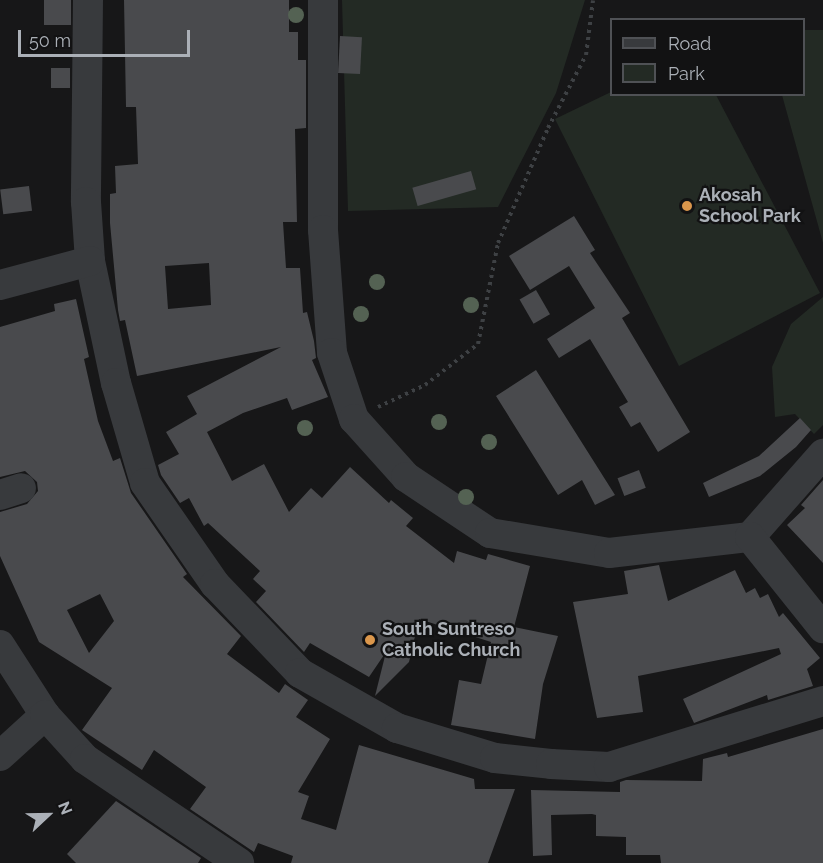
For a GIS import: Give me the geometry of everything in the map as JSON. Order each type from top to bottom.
[{"type":"street","points":[[88,0],[86,201],[90,261],[117,382],[145,483],[215,584],[300,673],[397,728],[495,758],[552,764],[609,767],[823,701]]},
{"type":"street","points":[[323,0],[323,230],[332,353],[354,419],[406,477],[490,533],[609,553],[750,537],[823,454]]},
{"type":"street","points":[[0,285],[90,261]]},
{"type":"street","points":[[750,537],[823,628]]},
{"type":"street","points":[[0,645],[45,715],[85,759],[239,863]]},
{"type":"street","points":[[0,756],[45,715]]},
{"type":"path","points":[[354,419],[425,385],[478,344],[498,243],[548,128],[586,55],[593,0]]},
{"type":"green space","points":[[342,0],[585,0],[556,93],[498,207],[348,211]]},
{"type":"green space","points":[[805,30],[823,30],[823,243],[782,96],[805,96]]},
{"type":"green space","name":"Akosah School Park","points":[[610,92],[610,96],[717,96],[820,293],[679,366],[555,119]]},
{"type":"green space","points":[[823,297],[823,425],[814,434],[795,414],[775,417],[772,367],[791,324]]},
{"type":"building","points":[[44,0],[71,0],[71,25],[44,25]]},
{"type":"building","points":[[124,0],[289,0],[289,32],[298,32],[298,60],[306,60],[306,128],[295,129],[297,222],[283,222],[286,268],[300,268],[303,313],[307,312],[314,341],[316,358],[312,360],[328,397],[292,410],[287,398],[243,413],[207,432],[232,481],[264,464],[289,512],[311,488],[322,498],[350,467],[389,503],[391,500],[413,518],[406,526],[454,563],[457,551],[486,560],[488,554],[530,566],[514,627],[558,636],[543,684],[535,739],[451,725],[459,680],[481,684],[491,642],[419,619],[409,662],[375,696],[386,652],[369,677],[310,643],[304,652],[256,602],[266,591],[253,579],[260,571],[208,523],[204,526],[189,498],[180,503],[161,475],[158,465],[179,454],[166,432],[197,414],[187,396],[281,347],[137,376],[125,320],[120,321],[118,310],[110,223],[110,194],[116,193],[115,166],[138,164],[136,107],[126,107]],"holes":[[[209,263],[211,305],[168,309],[165,266]]]},
{"type":"building","points":[[340,36],[362,37],[360,74],[338,73]]},
{"type":"building","points":[[51,68],[70,68],[70,88],[51,88]]},
{"type":"building","points":[[471,171],[476,189],[418,206],[412,188]]},
{"type":"building","points":[[29,186],[32,211],[3,214],[0,190]]},
{"type":"building","points":[[574,216],[595,250],[590,253],[630,313],[622,318],[690,432],[658,452],[640,422],[631,427],[619,407],[628,402],[590,339],[559,358],[547,339],[595,308],[569,266],[530,290],[509,256]]},
{"type":"building","points":[[536,290],[550,314],[534,324],[520,300]]},
{"type":"building","points":[[76,299],[89,357],[84,359],[98,421],[113,461],[120,458],[131,493],[187,574],[183,577],[241,636],[227,654],[279,693],[285,684],[308,700],[296,717],[330,739],[298,792],[309,796],[301,819],[336,830],[359,745],[474,779],[475,789],[515,789],[488,863],[291,863],[293,856],[258,843],[254,852],[190,809],[206,787],[154,750],[142,770],[82,730],[112,688],[39,642],[0,556],[0,512],[27,504],[38,491],[37,482],[25,471],[0,477],[0,327],[55,311],[54,304]],"holes":[[[100,594],[114,621],[89,653],[67,610]]]},
{"type":"building","points":[[536,370],[615,495],[595,505],[582,480],[558,495],[496,396]]},
{"type":"building","points":[[800,418],[811,430],[796,447],[760,476],[709,497],[703,483],[759,456]]},
{"type":"building","points":[[639,470],[646,488],[624,496],[618,478]]},
{"type":"building","points":[[823,480],[823,563],[787,525],[805,508],[801,505]]},
{"type":"building","points":[[659,565],[668,601],[735,570],[746,593],[755,588],[760,598],[768,594],[779,617],[783,613],[820,658],[807,669],[813,686],[768,700],[767,695],[694,723],[683,699],[781,654],[779,648],[638,676],[643,712],[597,718],[573,602],[628,594],[624,571]]},
{"type":"building","points":[[823,729],[823,863],[661,863],[660,855],[626,855],[626,837],[596,836],[596,815],[592,814],[551,815],[552,855],[533,856],[531,790],[620,792],[620,782],[626,780],[702,781],[703,759],[727,753],[728,757]]},
{"type":"building","points":[[116,801],[201,858],[198,863],[76,863],[67,854]]},
{"type":"place","name":"Akosah School Park","points":[[687,206]]},
{"type":"place","name":"South Suntreso Catholic Church","points":[[370,640]]}]
